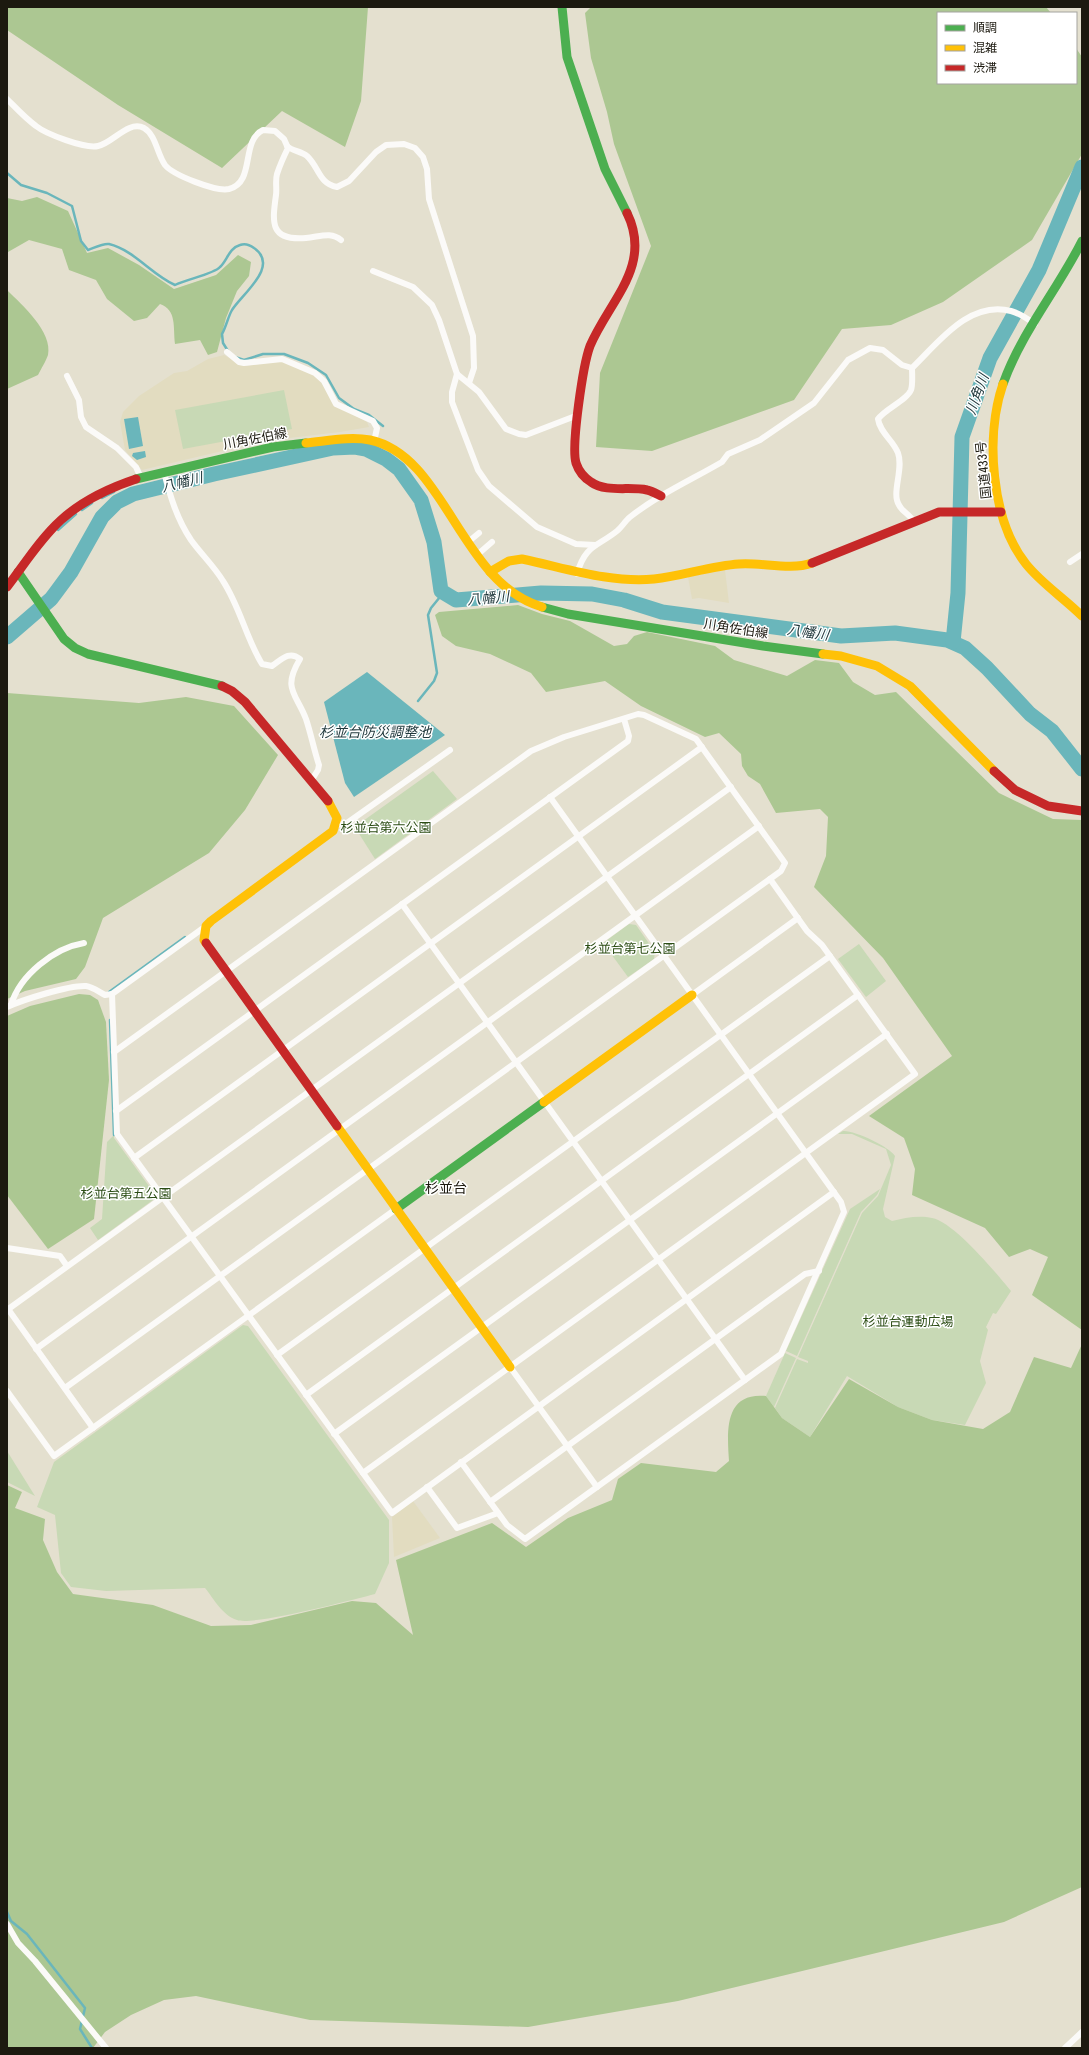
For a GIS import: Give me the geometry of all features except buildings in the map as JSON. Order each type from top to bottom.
[{"type":"main road","points":[[562,7],[567,57],[605,169],[631,222],[635,241],[634,261],[627,280],[597,333],[586,359],[574,446],[576,462],[581,474],[592,483],[603,487],[648,490],[661,496]]},
{"type":"main road","name":"国道433号","points":[[1082,241],[1008,370],[995,410],[992,452],[1001,512],[1011,542],[1022,560],[1082,616]]},
{"type":"main road","name":"川角佐伯線","points":[[7,586],[50,531],[73,510],[112,487],[141,478],[165,474],[280,445],[351,438],[374,442],[397,451],[415,466],[490,572],[522,598],[541,607],[568,614],[769,647],[847,657],[877,666],[910,686],[997,774],[1015,790],[1048,806],[1082,811]]},
{"type":"main road","points":[[490,572],[509,561],[522,559],[577,574],[608,580],[654,579],[729,565],[750,563],[794,567],[808,564],[913,521],[940,512],[1001,512]]},
{"type":"main road","points":[[18,572],[64,639],[81,651],[217,684],[232,691],[245,702],[336,812],[336,825],[328,836],[206,926],[204,940],[225,972],[510,1367]]},
{"type":"main road","points":[[396,1208],[692,995]]},
{"type":"street","points":[[7,98],[41,129],[90,146],[103,145],[132,127],[144,128],[152,137],[161,158],[168,169],[179,175],[223,189],[234,186],[243,178],[252,143],[258,133],[269,129],[280,134],[287,146],[300,151],[310,158],[325,183],[337,187],[349,181],[376,152],[386,145],[404,144],[415,148],[423,157],[427,169],[429,199],[473,336],[474,368],[469,384]]},
{"type":"street","points":[[287,146],[277,178],[273,217],[276,231],[289,237],[308,238],[333,235],[341,240]]},
{"type":"street","points":[[373,271],[412,287],[432,305],[439,320],[457,374],[479,392],[506,429],[519,434],[533,433],[578,415]]},
{"type":"street","points":[[913,521],[910,515],[899,505],[897,496],[901,466],[899,454],[894,443],[879,427],[878,419],[884,411],[907,395],[911,390],[912,368],[960,322],[972,315],[989,309],[1003,309],[1012,311],[1035,324]]},
{"type":"street","points":[[577,574],[584,555],[595,545],[616,531],[630,518],[661,496],[722,462],[728,454],[760,440],[814,404],[848,360],[870,348],[883,350],[902,365],[912,368]]},
{"type":"street","points":[[227,352],[244,363],[282,359],[315,373],[324,381],[336,404],[373,421],[377,428],[374,442]]},
{"type":"street","points":[[457,374],[452,392],[452,402],[484,482],[537,527],[576,544],[595,545]]},
{"type":"street","points":[[67,376],[79,400],[82,417],[86,426],[117,448],[136,467],[141,478]]},
{"type":"street","points":[[165,474],[170,497],[192,540],[223,580],[236,604],[262,664],[272,666],[288,655],[295,655],[300,659],[291,679],[292,692],[306,719],[318,765],[318,770],[311,781]]},
{"type":"street","points":[[468,542],[479,533]]},
{"type":"street","points":[[477,555],[492,542]]},
{"type":"street","points":[[1070,562],[1082,554]]},
{"type":"street","points":[[65,1388],[770,879],[781,870],[785,863],[693,736],[644,715],[624,719],[558,738],[531,751],[114,1052]]},
{"type":"street","points":[[116,1111],[628,741],[629,736],[624,719]]},
{"type":"street","points":[[134,1158],[702,747]]},
{"type":"street","points":[[336,825],[347,823],[450,750]]},
{"type":"street","points":[[94,1428],[7,1310],[731,787]]},
{"type":"street","points":[[461,1462],[507,1525],[525,1539],[782,1352],[844,1212],[841,1202],[834,1192],[550,797]]},
{"type":"street","points":[[36,1349],[759,826]]},
{"type":"street","points":[[363,1473],[915,1074],[830,956],[798,918],[770,879]]},
{"type":"street","points":[[402,904],[745,1380]]},
{"type":"street","points":[[692,995],[798,918]]},
{"type":"street","points":[[9,1006],[27,999],[78,987],[93,988],[106,995],[112,994],[206,926]]},
{"type":"street","points":[[9,1006],[17,989],[27,977],[61,950],[84,943]]},
{"type":"street","points":[[277,1355],[830,956]]},
{"type":"street","points":[[112,994],[117,1134],[392,1513],[834,1192]]},
{"type":"street","points":[[306,1394],[858,995]]},
{"type":"street","points":[[334,1434],[887,1034]]},
{"type":"street","points":[[7,1391],[54,1456],[396,1208]]},
{"type":"street","points":[[7,1248],[60,1256],[67,1266]]},
{"type":"street","points":[[490,1502],[805,1274],[819,1271]]},
{"type":"street","points":[[510,1367],[597,1486]]},
{"type":"street","points":[[427,1487],[457,1528],[498,1513]]},
{"type":"street","points":[[7,1924],[23,1948],[36,1961],[106,2048]]},
{"type":"street","points":[[1066,2048],[1082,2032]]},
{"type":"shaded area","points":[[224,355],[244,366],[282,361],[313,375],[319,379],[335,405],[367,422],[369,427],[264,441],[142,470],[125,450],[120,422],[123,412],[139,396],[174,373],[187,371],[208,359]]},
{"type":"shaded area","points":[[725,570],[729,603],[699,598],[692,599],[688,577]]},
{"type":"shaded area","points":[[413,1501],[440,1538],[394,1557],[392,1517]]},
{"type":"green space","points":[[7,7],[368,7],[361,101],[345,147],[282,111],[222,168],[118,105],[7,30]]},
{"type":"green space","points":[[591,7],[1046,7],[1050,12],[937,12],[937,84],[1077,84],[1077,50],[1082,57],[1082,154],[1032,240],[943,302],[891,325],[842,329],[794,400],[652,451],[596,447],[600,373],[651,246],[614,144],[607,112],[591,58],[585,13]]},
{"type":"green space","points":[[37,197],[68,211],[87,253],[108,248],[139,265],[174,289],[216,275],[238,255],[251,262],[249,276],[237,291],[226,318],[217,352],[208,355],[200,340],[175,344],[172,315],[169,310],[160,304],[147,318],[134,321],[107,299],[96,280],[69,270],[62,249],[29,240],[8,252],[7,198],[22,201]]},
{"type":"green space","points":[[7,290],[28,311],[41,328],[46,337],[48,355],[38,375],[7,389]]},
{"type":"green space","points":[[284,390],[292,429],[183,449],[175,410]]},
{"type":"green space","points":[[518,605],[542,614],[570,621],[614,646],[627,644],[634,636],[647,632],[715,646],[734,660],[787,676],[815,660],[839,663],[853,682],[875,695],[896,692],[999,793],[1053,819],[1082,820],[1082,1330],[1032,1295],[1048,1257],[1030,1249],[1009,1257],[985,1228],[912,1195],[915,1169],[904,1138],[869,1116],[952,1056],[883,958],[814,887],[826,856],[828,817],[820,809],[776,813],[760,784],[748,776],[742,766],[741,754],[719,733],[705,737],[641,706],[605,681],[546,692],[531,673],[490,654],[456,646],[442,636],[435,615],[439,612]]},
{"type":"green space","points":[[7,693],[139,703],[186,697],[234,706],[278,755],[245,810],[209,853],[103,918],[85,967],[76,979],[25,991],[7,999]]},
{"type":"green space","name":"杉並台第六公園","points":[[433,771],[457,799],[375,859],[356,829],[356,826]]},
{"type":"green space","name":"杉並台第七公園","points":[[629,924],[636,925],[655,952],[654,959],[628,977],[603,943]]},
{"type":"green space","points":[[859,944],[886,981],[866,997],[838,959]]},
{"type":"green space","points":[[79,994],[90,995],[98,1000],[106,1022],[109,1080],[94,1219],[48,1249],[7,1195],[7,1016],[30,1006]]},
{"type":"green space","name":"杉並台運動広場","points":[[843,1131],[855,1133],[871,1140],[892,1152],[895,1156],[883,1209],[885,1217],[892,1221],[922,1217],[932,1218],[941,1222],[963,1238],[1011,1291],[996,1314],[993,1313],[986,1327],[988,1330],[980,1361],[986,1383],[965,1425],[932,1420],[898,1407],[847,1376],[810,1437],[782,1418],[775,1408],[797,1359],[808,1363],[808,1361],[798,1357],[862,1213],[878,1196],[891,1165],[886,1149],[852,1134],[838,1134]]},
{"type":"green space","name":"杉並台第五公園","points":[[114,1135],[114,1138],[154,1193],[153,1200],[98,1240],[90,1228],[102,1219],[107,1142]]},
{"type":"green space","points":[[880,1189],[877,1195],[861,1212],[797,1356],[786,1351],[850,1209]]},
{"type":"green space","points":[[243,1325],[248,1326],[389,1520],[389,1563],[375,1594],[304,1612],[247,1621],[232,1618],[219,1606],[205,1588],[106,1591],[71,1587],[61,1573],[55,1515],[37,1507],[54,1462]]},
{"type":"green space","points":[[1082,1344],[1082,1887],[1004,1922],[678,2001],[528,2027],[310,2020],[196,1996],[164,2000],[131,2015],[105,2032],[93,2048],[7,2048],[7,1485],[22,1492],[15,1508],[45,1519],[43,1540],[57,1572],[73,1594],[153,1605],[211,1626],[251,1625],[352,1601],[376,1603],[413,1635],[396,1560],[492,1523],[526,1547],[568,1518],[612,1500],[618,1479],[641,1463],[716,1472],[729,1461],[728,1438],[731,1416],[735,1407],[742,1400],[752,1396],[766,1396],[782,1418],[810,1437],[849,1379],[898,1407],[932,1420],[983,1429],[1010,1412],[1034,1357],[1071,1368]]},
{"type":"green space","points":[[785,1353],[796,1358],[774,1407],[766,1396]]},
{"type":"green space","points":[[7,1451],[35,1496],[7,1482]]},
{"type":"water","points":[[138,417],[143,446],[129,449],[124,419]]},
{"type":"water","points":[[145,451],[146,457],[137,460],[132,456],[133,453]]},
{"type":"water","name":"杉並台防災調整池","points":[[367,672],[445,735],[354,797],[345,783],[324,702]]},
{"type":"waterway","name":"川角川","points":[[953,642],[958,593],[962,437],[990,358],[1039,270],[1082,167]]},
{"type":"waterway","points":[[7,173],[21,185],[47,193],[72,206],[81,241],[88,250],[107,244],[118,247],[175,285],[217,270],[233,249],[242,244],[246,244],[254,248],[261,255],[263,263],[261,271],[251,288],[237,303],[229,316],[222,334],[223,343],[228,351]]},
{"type":"waterway","points":[[235,357],[244,360],[263,354],[284,354],[308,363],[326,375],[339,398],[354,409],[369,415],[383,426]]},
{"type":"waterway","name":"八幡川","points":[[7,637],[51,599],[71,572],[102,517],[117,502],[133,494],[214,474],[333,448],[355,447],[366,449],[386,459],[399,469],[421,500],[434,542],[441,591],[456,600],[541,593],[592,594],[624,600],[662,612],[841,636],[895,633],[947,640],[965,648],[987,668],[1030,714],[1052,731],[1082,769]]},
{"type":"waterway","points":[[102,498],[114,492]]},
{"type":"waterway","points":[[82,510],[92,503]]},
{"type":"waterway","points":[[58,530],[76,514]]},
{"type":"waterway","points":[[418,701],[434,681],[437,673],[428,615],[431,608],[444,592]]},
{"type":"waterway","points":[[109,992],[185,937]]},
{"type":"waterway","points":[[110,1020],[114,1135]]},
{"type":"waterway","points":[[7,1912],[11,1921],[27,1934],[85,2008],[80,2029],[92,2048]]},
{"type":"traffic: fast","points":[[562,7],[567,57],[605,169],[627,213]]},
{"type":"traffic: fast","points":[[1003,384],[1020,347],[1082,241]]},
{"type":"traffic: fast","points":[[136,479],[273,447],[306,443]]},
{"type":"traffic: fast","points":[[18,572],[64,639],[75,648],[88,654],[222,686]]},
{"type":"traffic: fast","points":[[542,607],[568,614],[763,646],[823,654]]},
{"type":"traffic: fast","points":[[396,1209],[544,1102]]},
{"type":"traffic: slow","points":[[1003,384],[997,405],[993,452],[995,477],[1005,525],[1014,546],[1026,564],[1039,578],[1082,616]]},
{"type":"traffic: slow","points":[[306,443],[355,438],[370,440],[396,451],[417,469],[491,573],[514,594],[542,607]]},
{"type":"traffic: slow","points":[[490,572],[509,561],[522,559],[604,577],[637,580],[665,578],[739,564],[795,566],[812,563]]},
{"type":"traffic: slow","points":[[823,654],[841,656],[877,666],[910,686],[994,771]]},
{"type":"traffic: slow","points":[[206,943],[204,940],[206,926],[211,921],[333,831],[337,818],[328,801]]},
{"type":"traffic: slow","points":[[544,1102],[692,995]]},
{"type":"traffic: slow","points":[[337,1126],[510,1367]]},
{"type":"traffic: jam","points":[[627,213],[634,232],[635,250],[632,267],[617,298],[598,330],[587,356],[576,424],[576,463],[580,472],[591,482],[597,485],[611,488],[647,490],[661,496]]},
{"type":"traffic: jam","points":[[7,587],[46,535],[69,513],[97,495],[136,479]]},
{"type":"traffic: jam","points":[[812,563],[939,512],[1001,512]]},
{"type":"traffic: jam","points":[[222,686],[232,691],[245,702],[328,801]]},
{"type":"traffic: jam","points":[[994,771],[1015,790],[1048,806],[1082,811]]},
{"type":"traffic: jam","points":[[206,943],[337,1126]]},
{"type":"district","name":"杉並台","points":[[446,1188]]}]
